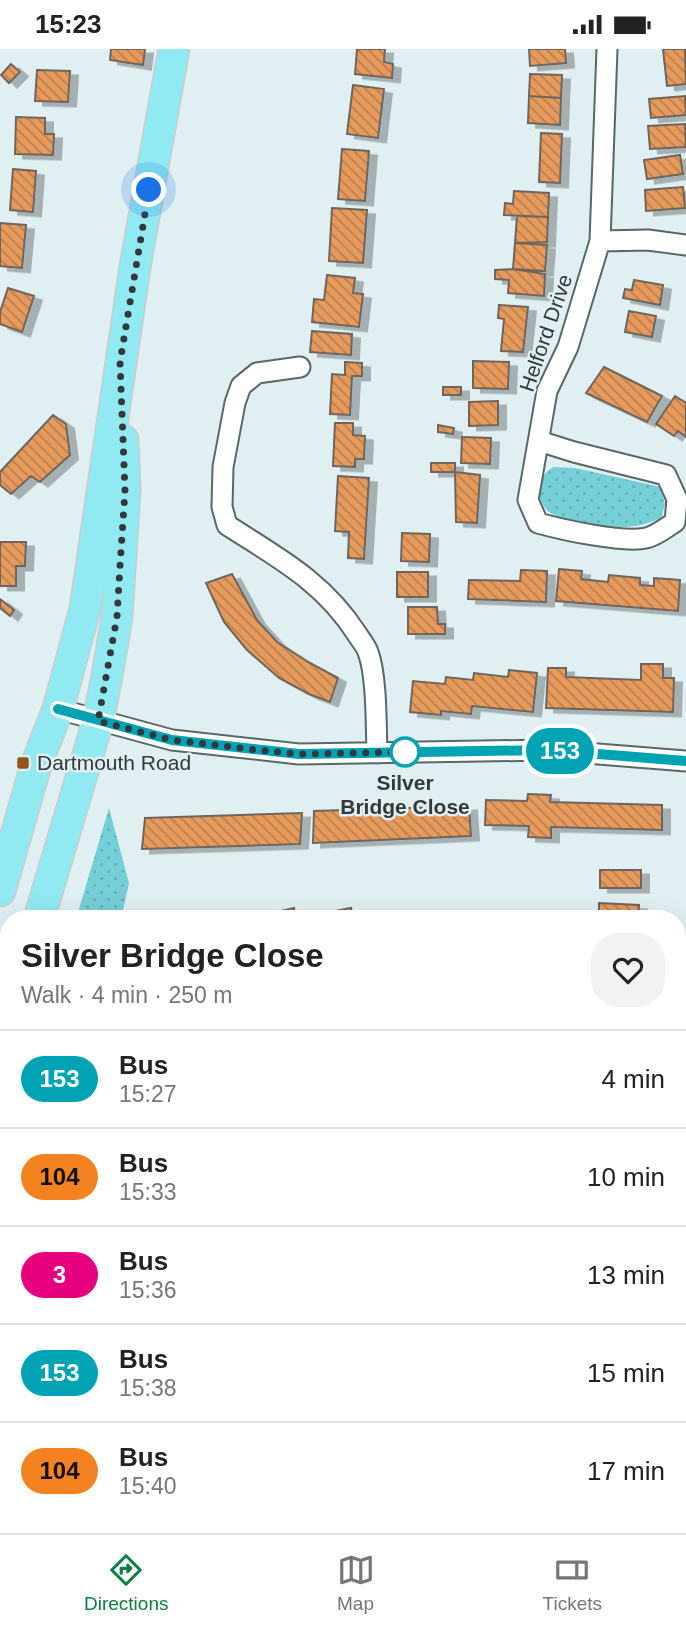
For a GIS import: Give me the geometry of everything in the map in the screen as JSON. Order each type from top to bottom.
[{"type":"main road","points":[[0,891],[36,765],[58,709],[85,609],[120,362],[174,49]]},
{"type":"main road","points":[[42,910],[98,721],[117,617],[125,491],[120,362]]},
{"type":"street","name":"Helford Drive","points":[[540,441],[666,475],[677,499],[675,522],[647,538],[566,531],[538,523],[528,500],[547,391],[568,347],[600,241],[607,49]]},
{"type":"street","points":[[600,241],[648,240],[686,245]]},
{"type":"street","points":[[300,367],[257,373],[242,386],[235,403],[223,467],[222,507],[227,525],[291,566],[323,591],[368,652],[374,689],[377,753]]},
{"type":"street","points":[[58,709],[172,740],[299,754],[548,750],[686,761]]},
{"type":"green space","points":[[553,467],[575,468],[661,487],[665,504],[661,518],[624,527],[585,523],[556,516],[544,506],[538,489],[542,478]]},
{"type":"green space","points":[[109,808],[129,883],[123,910],[79,910]]},
{"type":"building","points":[[111,49],[145,49],[143,65],[110,60]]},
{"type":"building","points":[[357,49],[385,49],[384,62],[393,64],[392,78],[355,74]]},
{"type":"building","points":[[529,49],[565,49],[566,63],[530,66]]},
{"type":"building","points":[[663,49],[685,49],[686,84],[667,86]]},
{"type":"building","points":[[11,64],[20,72],[9,83],[1,75]]},
{"type":"building","points":[[37,70],[70,71],[68,102],[35,101]]},
{"type":"building","points":[[530,74],[562,75],[561,98],[529,96]]},
{"type":"building","points":[[353,85],[384,89],[378,138],[347,134]]},
{"type":"building","points":[[529,96],[561,98],[560,125],[528,123]]},
{"type":"building","points":[[685,96],[686,115],[651,118],[649,99]]},
{"type":"building","points":[[16,117],[45,118],[45,134],[54,134],[53,155],[15,154]]},
{"type":"building","points":[[685,124],[686,147],[650,149],[648,126]]},
{"type":"building","points":[[541,133],[562,134],[560,183],[539,182]]},
{"type":"building","points":[[342,149],[369,151],[365,201],[338,199]]},
{"type":"building","points":[[680,155],[683,174],[647,179],[644,160]]},
{"type":"building","points":[[13,169],[36,171],[33,212],[10,210]]},
{"type":"building","points":[[683,187],[685,208],[646,211],[645,190]]},
{"type":"building","points":[[514,191],[549,193],[548,217],[504,215],[505,203],[513,204]]},
{"type":"building","points":[[332,208],[367,210],[363,263],[329,261]]},
{"type":"building","points":[[517,216],[548,217],[547,242],[515,243]]},
{"type":"building","points":[[0,223],[26,225],[22,268],[0,266]]},
{"type":"building","points":[[515,243],[547,245],[545,271],[513,269]]},
{"type":"building","points":[[513,269],[545,274],[544,296],[508,293],[509,280],[495,279],[495,270]]},
{"type":"building","points":[[327,275],[355,278],[353,293],[363,294],[359,327],[312,322],[314,299],[324,300]]},
{"type":"building","points":[[634,280],[663,285],[660,305],[623,298],[625,289],[632,290]]},
{"type":"building","points":[[8,288],[34,296],[22,332],[0,324],[0,312]]},
{"type":"building","points":[[499,305],[528,307],[523,352],[501,351],[504,319],[498,318]]},
{"type":"building","points":[[629,311],[656,316],[652,337],[625,332]]},
{"type":"building","points":[[312,331],[352,334],[351,355],[310,352]]},
{"type":"building","points":[[473,361],[509,362],[508,389],[473,388]]},
{"type":"building","points":[[345,362],[362,363],[362,376],[352,376],[350,415],[330,414],[332,374],[345,375]]},
{"type":"building","points":[[604,367],[662,396],[647,422],[586,393]]},
{"type":"building","points":[[443,387],[461,387],[461,395],[443,395]]},
{"type":"building","points":[[675,396],[686,403],[686,437],[678,431],[674,436],[656,424]]},
{"type":"building","points":[[498,401],[498,425],[469,426],[469,402]]},
{"type":"building","points":[[53,415],[66,424],[70,455],[40,482],[31,476],[11,494],[0,485],[0,472]]},
{"type":"building","points":[[335,423],[353,423],[353,435],[365,436],[364,459],[355,459],[355,467],[333,466]]},
{"type":"building","points":[[438,425],[454,428],[453,434],[438,432]]},
{"type":"building","points":[[462,437],[491,438],[490,464],[461,463]]},
{"type":"building","points":[[431,463],[455,463],[455,472],[431,472]]},
{"type":"building","points":[[455,472],[480,475],[477,523],[456,522]]},
{"type":"building","points":[[338,476],[369,478],[364,559],[348,558],[349,532],[335,531]]},
{"type":"building","points":[[402,533],[430,534],[429,562],[401,561]]},
{"type":"building","points":[[0,542],[26,542],[25,566],[16,566],[16,586],[0,586]]},
{"type":"building","points":[[559,569],[582,571],[581,579],[608,582],[609,575],[640,578],[640,585],[654,586],[654,578],[680,580],[678,611],[556,601]]},
{"type":"building","points":[[521,570],[547,571],[546,602],[468,599],[469,580],[520,581]]},
{"type":"building","points":[[397,572],[428,572],[428,597],[397,597]]},
{"type":"building","points":[[232,574],[257,620],[277,642],[338,678],[330,702],[279,678],[247,650],[224,622],[206,583]]},
{"type":"building","points":[[0,599],[14,610],[10,616],[0,608]]},
{"type":"building","points":[[408,607],[437,607],[438,624],[445,624],[445,634],[408,634]]},
{"type":"building","points":[[641,664],[663,664],[663,678],[674,678],[673,712],[546,708],[548,668],[566,668],[566,677],[641,680]]},
{"type":"building","points":[[509,670],[537,673],[533,712],[472,706],[471,714],[410,712],[413,681],[445,684],[446,677],[473,680],[474,673],[508,677]]},
{"type":"building","points":[[528,794],[551,795],[550,802],[662,805],[662,830],[551,827],[551,838],[528,837],[529,826],[485,825],[486,800],[527,801]]},
{"type":"building","points":[[469,806],[471,836],[313,843],[314,811]]},
{"type":"building","points":[[302,813],[300,844],[142,849],[145,818]]},
{"type":"building","points":[[600,870],[641,870],[641,888],[600,888]]},
{"type":"building","points":[[599,903],[639,905],[639,910],[599,910]]},
{"type":"bus line","name":"153","points":[[58,709],[172,740],[299,754],[548,750],[686,761]]},
{"type":"place","name":"Silver Bridge Close","points":[[405,752]]},
{"type":"place","name":"Dartmouth Road","points":[[23,763]]},
{"type":"route","points":[[149,190],[120,362],[125,491],[117,617],[98,721],[172,740],[257,750],[299,754],[405,752]]}]
